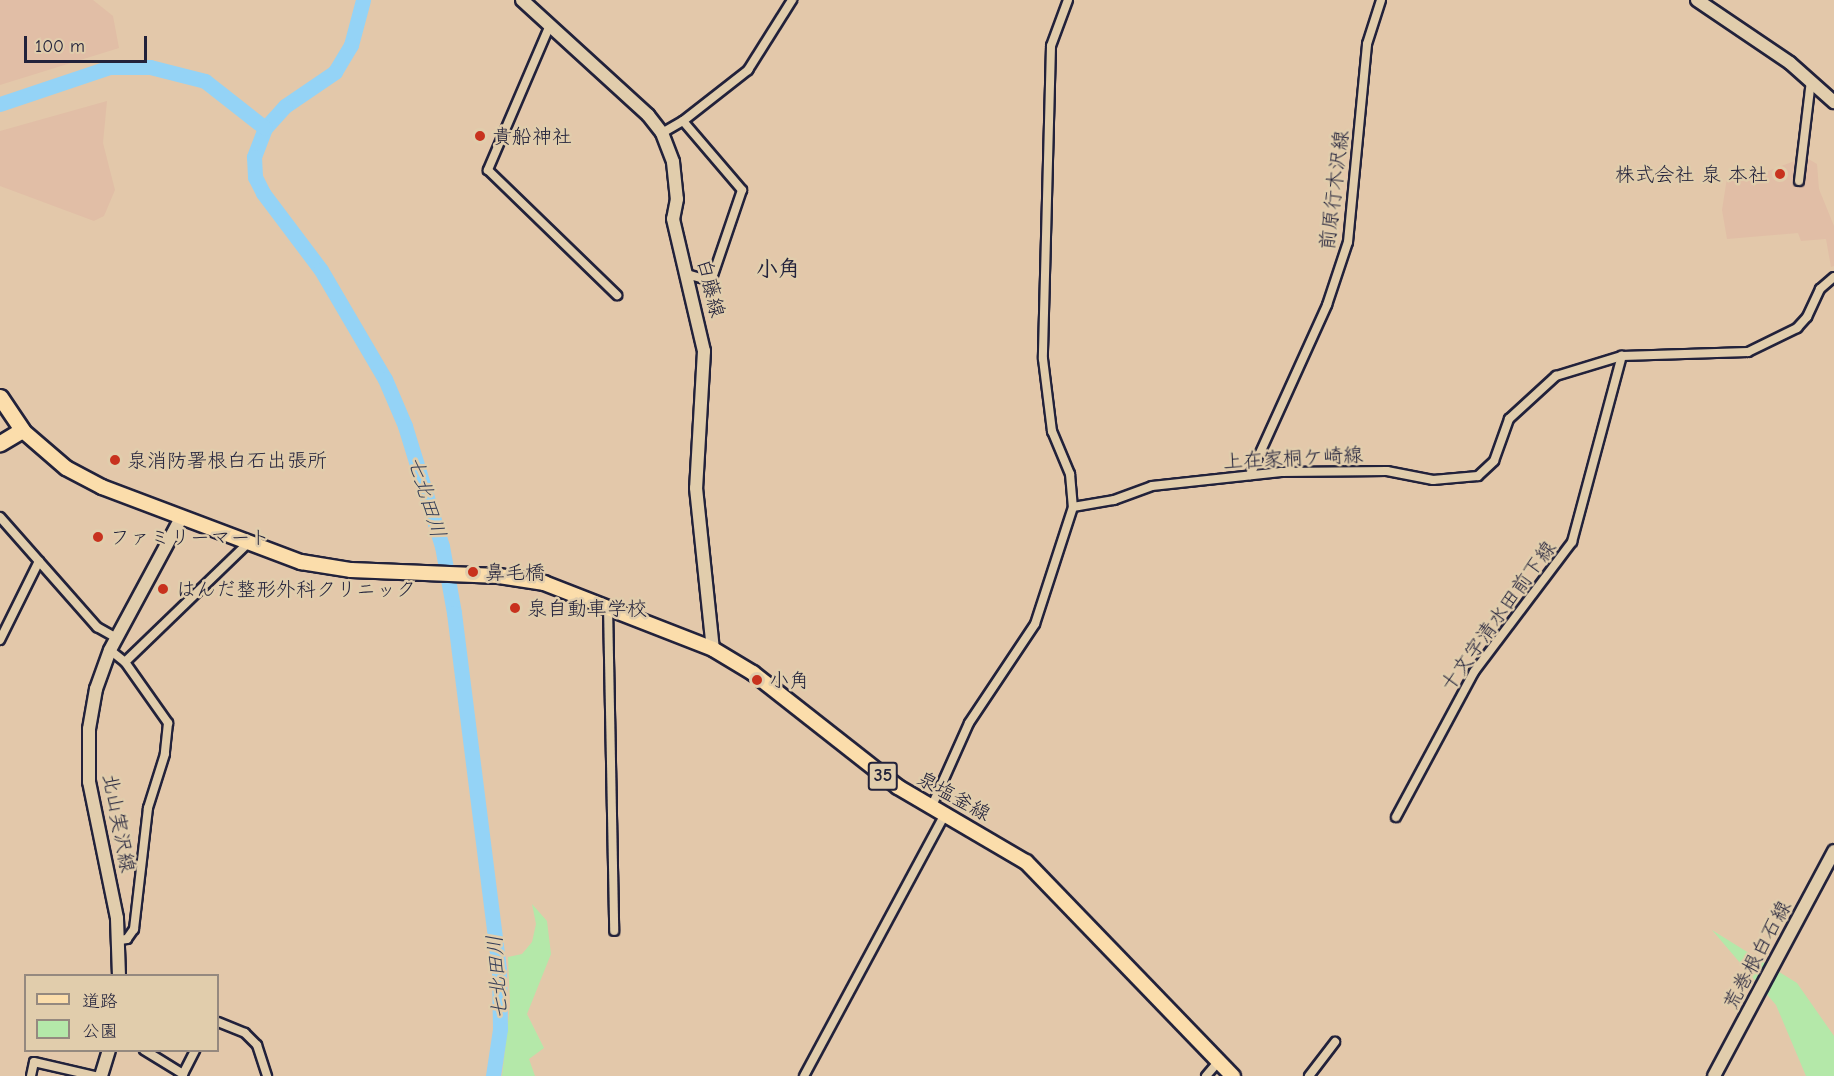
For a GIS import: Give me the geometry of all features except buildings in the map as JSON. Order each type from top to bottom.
[{"type":"highway","points":[[0,397],[22,430],[0,443]]},
{"type":"main road","name":"35","points":[[22,430],[84,479],[247,544]]},
{"type":"main road","name":"泉塩釜線","points":[[247,544],[301,562],[369,570],[473,574],[544,583],[608,605],[713,649],[753,674],[898,787],[1026,862],[1233,1076]]},
{"type":"street","name":"白藤線","points":[[522,0],[662,133],[677,181],[673,219],[704,351],[696,488],[713,649]]},
{"type":"street","points":[[662,133],[683,121],[748,70],[792,0]]},
{"type":"street","points":[[931,808],[969,723],[1035,624],[1073,507],[1070,474],[1052,431],[1044,359],[1051,46],[1068,0]]},
{"type":"street","name":"前原行木沢線","points":[[1250,475],[1327,305],[1348,242],[1367,44],[1381,0]]},
{"type":"street","points":[[1697,0],[1811,81],[1834,102]]},
{"type":"street","points":[[550,25],[509,129],[488,170],[617,295]]},
{"type":"street","points":[[1799,181],[1811,81]]},
{"type":"street","points":[[683,121],[742,190],[711,281],[687,274]]},
{"type":"street","name":"上在家桐ケ崎線","points":[[1073,507],[1114,500],[1152,486],[1250,475],[1335,469],[1387,471],[1433,480],[1478,476],[1494,461],[1509,418],[1535,392],[1556,376],[1622,356],[1748,352],[1797,328],[1808,317],[1820,289],[1834,277]]},
{"type":"street","name":"十文字清水田前下線","points":[[1396,817],[1474,672],[1572,542],[1622,356]]},
{"type":"street","points":[[0,517],[97,627],[117,638]]},
{"type":"street","name":"北山実沢線","points":[[119,974],[120,940],[95,817],[88,757],[93,706],[110,650],[181,518]]},
{"type":"street","points":[[125,662],[247,544]]},
{"type":"street","points":[[0,640],[39,561]]},
{"type":"street","points":[[608,605],[614,931]]},
{"type":"street","points":[[110,650],[125,662],[168,723],[165,754],[148,808],[134,929],[127,939],[120,940]]},
{"type":"street","points":[[804,1076],[944,816]]},
{"type":"street","name":"荒巻根白石線","points":[[1714,1076],[1834,851]]},
{"type":"street","points":[[219,1023],[251,1039],[265,1063],[267,1076]]},
{"type":"street","points":[[1309,1076],[1335,1042]]},
{"type":"street","points":[[101,1076],[108,1052]]},
{"type":"street","points":[[147,1052],[183,1074],[194,1052]]},
{"type":"street","points":[[31,1076],[34,1062],[95,1076]]},
{"type":"street","points":[[1206,1076],[1218,1062]]},
{"type":"shaded area","points":[[0,0],[93,0],[113,16],[119,48],[0,85]]},
{"type":"shaded area","points":[[107,101],[103,143],[115,190],[104,216],[94,221],[0,186],[0,131]]},
{"type":"shaded area","points":[[1805,157],[1817,164],[1819,189],[1834,226],[1834,266],[1831,267],[1826,239],[1801,241],[1798,233],[1727,239],[1722,210],[1727,178],[1755,176]]},
{"type":"green space","points":[[532,904],[547,921],[551,954],[527,1014],[544,1048],[529,1059],[535,1076],[502,1076],[510,1005],[508,957],[522,954],[532,942],[536,924]]},
{"type":"green space","points":[[1712,930],[1797,983],[1834,1036],[1834,1076],[1806,1076],[1776,1005]]},
{"type":"waterway","name":"七北田川","points":[[363,0],[351,45],[335,72],[285,106],[265,128],[254,157],[255,177],[263,193],[321,270],[385,379],[405,426],[442,546],[454,613],[499,971],[500,1029],[493,1076]]},
{"type":"waterway","points":[[0,104],[110,67],[150,67],[205,81],[265,128]]},
{"type":"place","name":"貴船神社","points":[[480,136]]},
{"type":"place","name":"株式会社 泉 本社","points":[[1780,174]]},
{"type":"place","name":"泉消防署根白石出張所","points":[[115,460]]},
{"type":"place","name":"ファミリーマート","points":[[98,537]]},
{"type":"place","name":"鼻毛橋","points":[[473,572]]},
{"type":"place","name":"はんだ整形外科クリニック","points":[[163,589]]},
{"type":"place","name":"泉自動車学校","points":[[515,608]]},
{"type":"place","name":"小角","points":[[757,680]]},
{"type":"district","name":"小角","points":[[778,270]]}]
